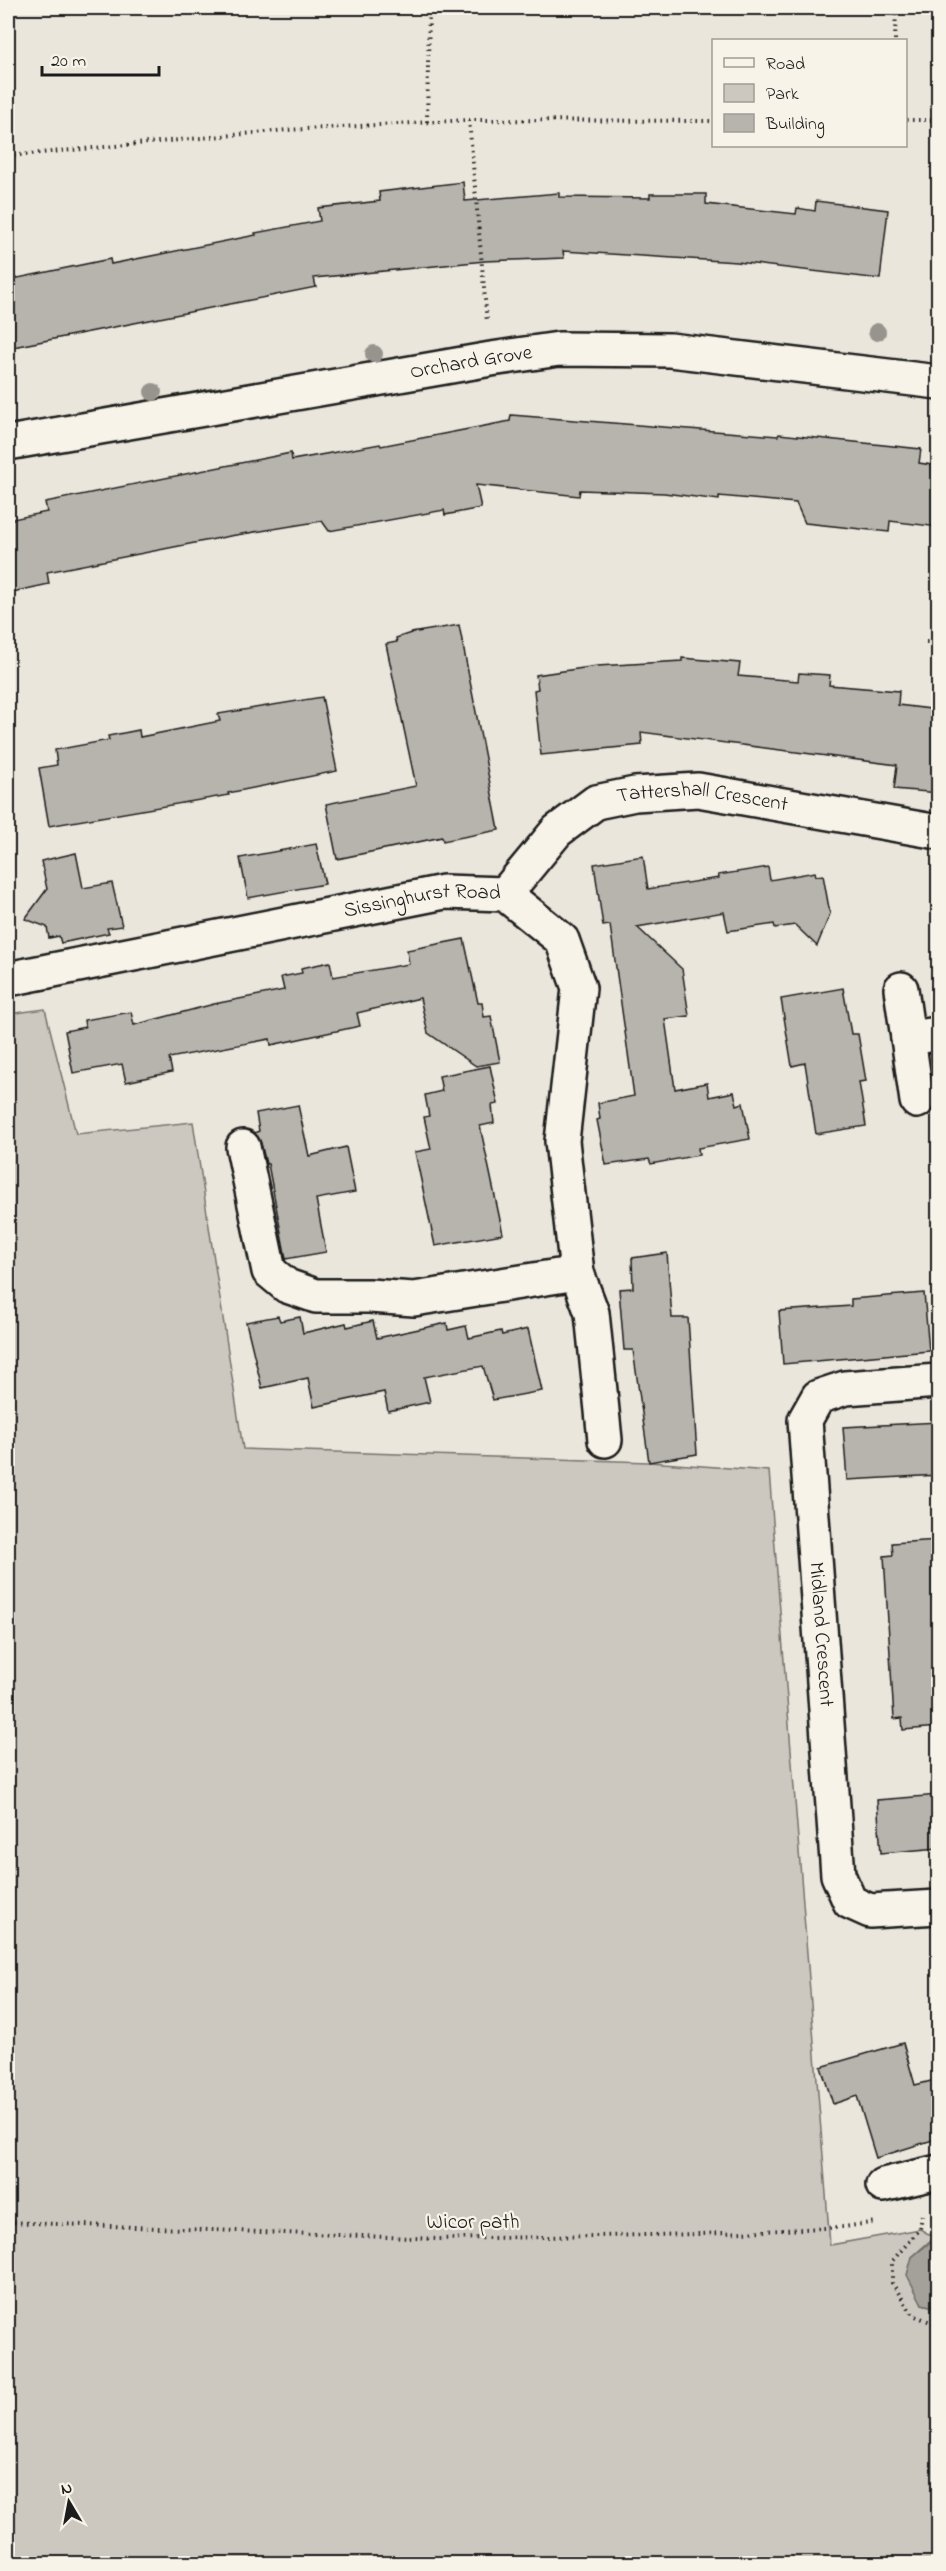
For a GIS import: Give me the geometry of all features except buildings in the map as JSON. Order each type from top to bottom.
[{"type":"street","name":"Orchard Grove","points":[[8,443],[559,349],[670,350],[939,382]]},
{"type":"street","name":"Tattershall Crescent","points":[[506,894],[557,831],[596,802],[635,794],[698,790],[939,832]]},
{"type":"street","name":"Sissinghurst Road","points":[[8,979],[444,892],[506,894],[562,940],[579,988],[562,1141],[577,1273],[592,1313],[605,1440]]},
{"type":"street","points":[[900,989],[923,1036],[917,1101]]},
{"type":"street","points":[[243,1147],[269,1271],[287,1286],[316,1296],[414,1299],[577,1273]]},
{"type":"street","name":"Midland Crescent","points":[[939,1382],[845,1388],[818,1397],[805,1420],[838,1875],[850,1902],[870,1911],[939,1906]]},
{"type":"street","points":[[883,2185],[939,2172]]},
{"type":"path","points":[[427,122],[429,8]]},
{"type":"path","points":[[895,39],[896,8]]},
{"type":"path","points":[[469,120],[491,359]]},
{"type":"path","points":[[8,156],[286,130],[427,122],[469,120],[712,121]]},
{"type":"path","points":[[907,120],[939,120]]},
{"type":"path","points":[[926,642],[939,642]]},
{"type":"path","points":[[911,2217],[930,2214]]},
{"type":"path","points":[[922,2215],[920,2229],[892,2261],[892,2283],[913,2315],[939,2325]]},
{"type":"path","name":"Wicor path","points":[[8,2222],[438,2239],[702,2234],[844,2227],[877,2222]]},
{"type":"green space","points":[[45,1009],[76,1134],[193,1122],[243,1449],[649,1462],[769,1471],[830,2245],[920,2229],[934,2237],[912,2257],[922,2304],[938,2308],[938,2563],[8,2563],[8,1014]]},
{"type":"shaded area","points":[[938,2236],[938,2308],[922,2304],[907,2275],[912,2257]]}]
